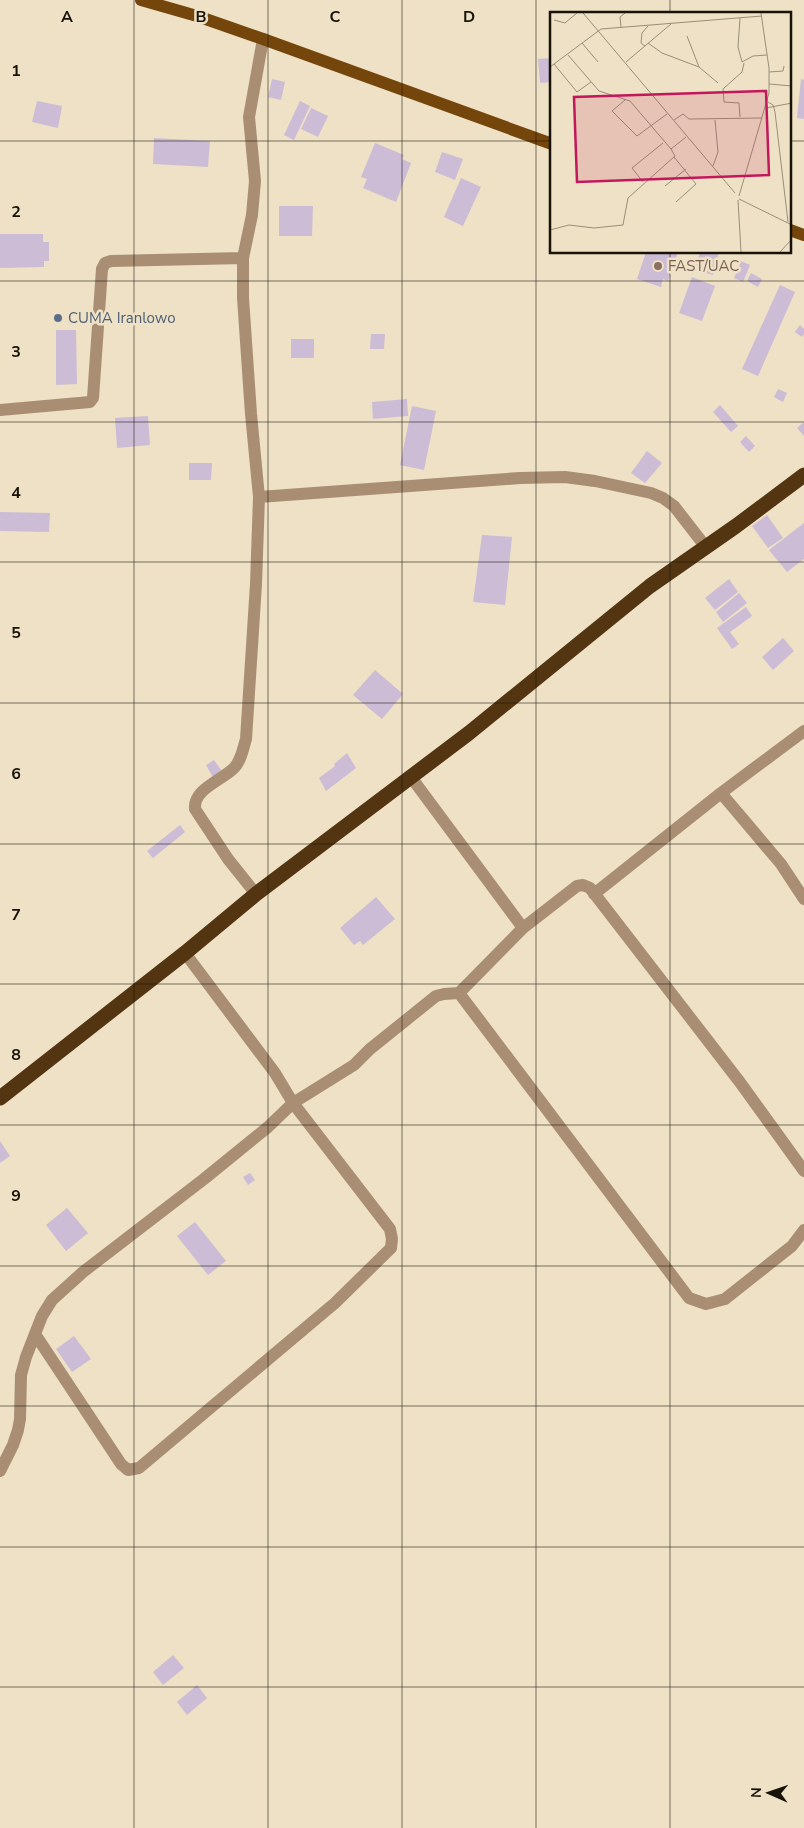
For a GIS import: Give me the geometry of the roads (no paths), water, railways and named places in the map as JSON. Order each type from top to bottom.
[{"type":"highway","points":[[0,1098],[185,953],[256,894],[469,733],[650,586],[736,526],[804,475]]},
{"type":"main road","points":[[140,0],[159,2],[550,143]]},
{"type":"main road","points":[[792,231],[804,235]]},
{"type":"street","points":[[256,894],[228,859],[199,816],[194,802],[198,795],[234,768],[242,754],[246,739],[256,584],[258,497],[250,414],[242,258],[252,216],[255,181],[249,117],[263,39]]},
{"type":"street","points":[[0,410],[90,402],[93,398],[102,270],[105,263],[112,261],[242,258]]},
{"type":"street","points":[[258,497],[520,478],[564,477],[595,481],[650,493],[663,498],[674,506],[705,546]]},
{"type":"street","points":[[594,894],[721,793],[804,731]]},
{"type":"street","points":[[411,777],[523,928]]},
{"type":"street","points":[[721,793],[781,864],[804,899]]},
{"type":"street","points":[[0,1471],[18,1430],[20,1419],[20,1375],[42,1316],[52,1300],[83,1272],[268,1127],[294,1103],[354,1065],[370,1049],[436,996],[459,994],[523,928],[577,886],[583,885],[590,888],[739,1081],[804,1171]]},
{"type":"street","points":[[35,1334],[121,1464],[128,1470],[139,1468],[336,1303],[391,1248],[390,1228],[294,1103],[275,1073],[185,953]]},
{"type":"street","points":[[459,994],[689,1298],[706,1304],[725,1299],[792,1246],[804,1230]]},
{"type":"place","name":"FAST/UAC","points":[[658,266]]},
{"type":"place","name":"CUMA Iranlowo","points":[[58,318]]}]
